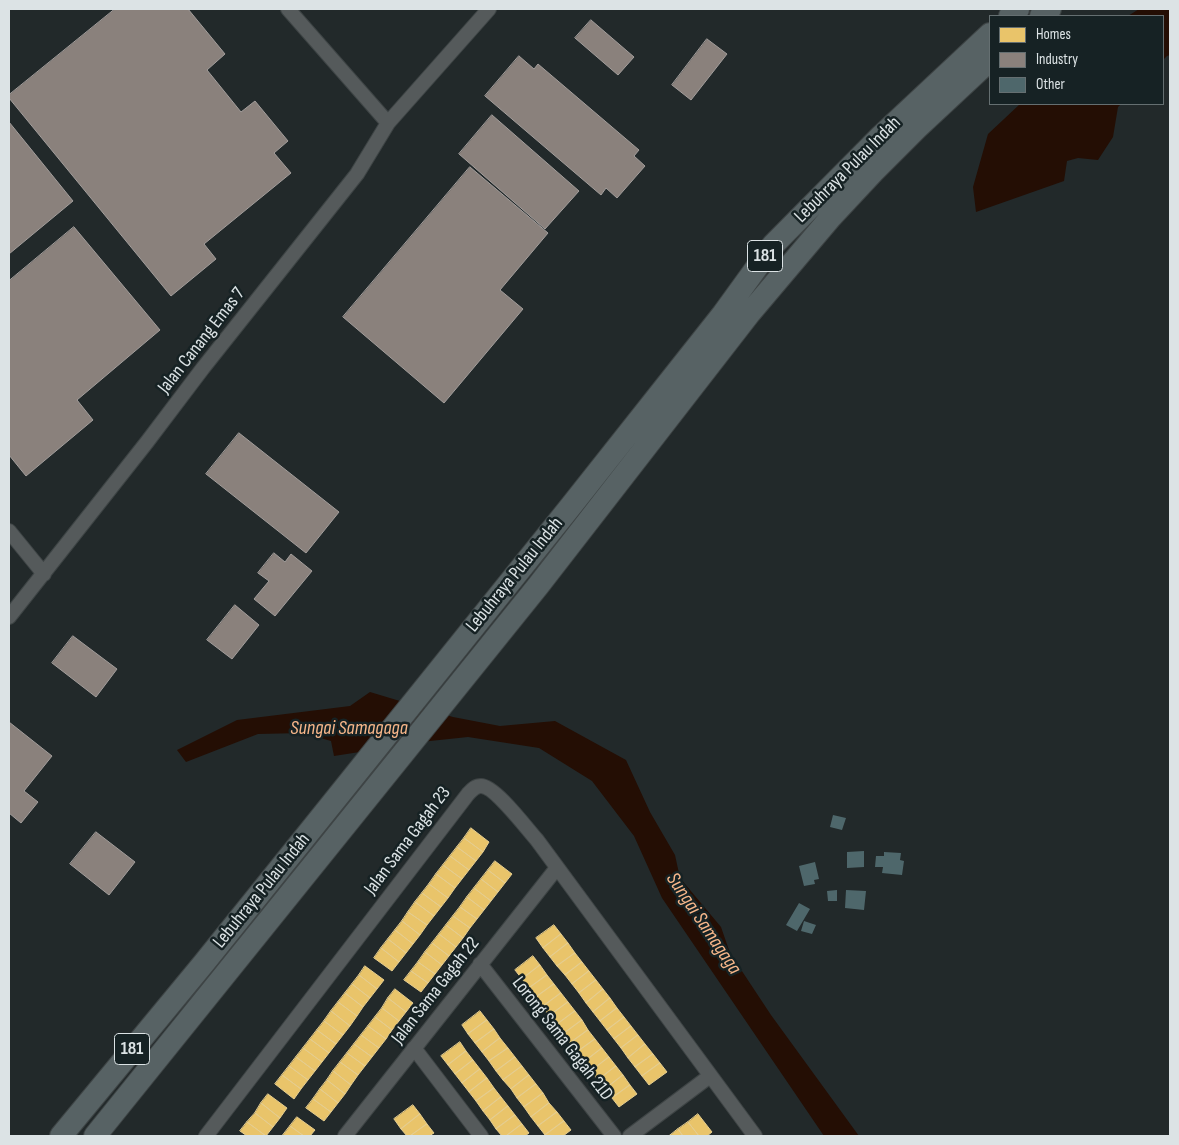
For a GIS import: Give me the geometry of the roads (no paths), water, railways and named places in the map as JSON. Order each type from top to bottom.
[{"type":"main road","name":"Lebuhraya Pulau Indah","points":[[61,1136],[204,963],[571,506],[723,314],[773,245],[881,136],[989,35]]},
{"type":"main road","name":"Lebuhraya Pulau Indah","points":[[97,1134],[586,524],[749,314],[831,217],[917,128],[989,61]]},
{"type":"street","points":[[288,9],[388,123]]},
{"type":"street","name":"Jalan Canang Emas 7","points":[[9,617],[357,174],[388,123],[489,9]]},
{"type":"street","points":[[9,530],[44,574]]},
{"type":"street","name":"Jalan Sama Gagah 23","points":[[206,1136],[456,809],[474,788],[481,786],[488,788],[502,799],[537,840],[556,869],[755,1136]]},
{"type":"street","name":"Jalan Sama Gagah 22","points":[[345,1136],[556,869]]},
{"type":"street","name":"Lorong Sama Gagah 21D","points":[[480,964],[614,1136]]},
{"type":"street","points":[[414,1048],[481,1136]]},
{"type":"street","points":[[630,1136],[710,1076]]},
{"type":"water","points":[[1139,9],[1170,9],[1170,55],[1164,59],[1164,15],[1130,15]]},
{"type":"water","points":[[1019,105],[1120,105],[1118,107],[1113,137],[1098,160],[1078,158],[1067,161],[1064,181],[976,212],[973,187],[988,134]]},
{"type":"water","name":"Sungai Samagaga","points":[[370,692],[453,717],[500,726],[555,721],[626,760],[650,812],[675,855],[680,878],[721,927],[730,953],[771,1015],[859,1136],[824,1136],[662,898],[634,836],[592,781],[539,748],[468,737],[334,756],[331,741],[303,733],[258,734],[186,762],[177,750],[237,720],[350,706]]}]
